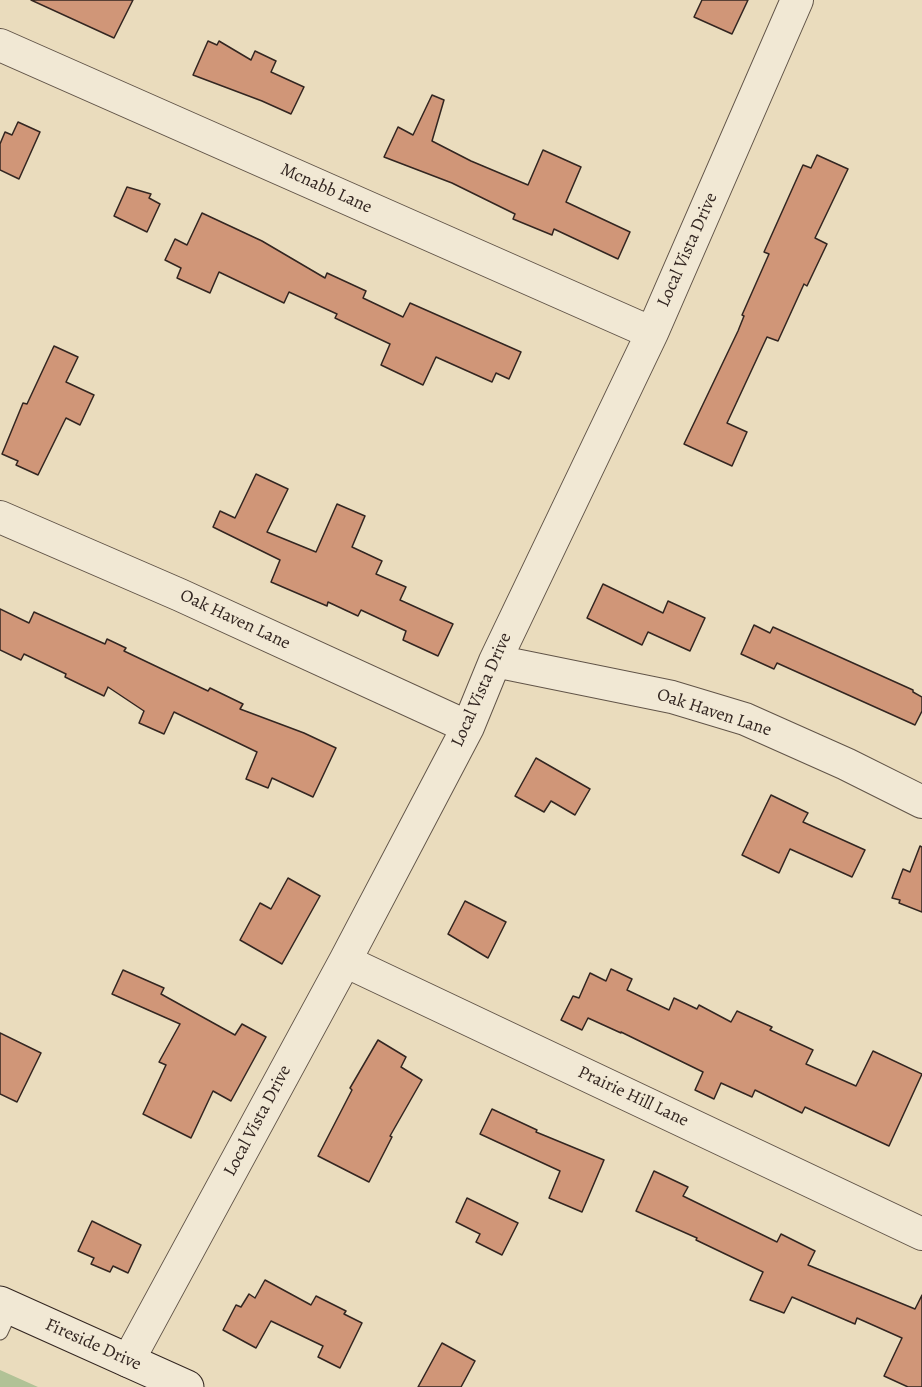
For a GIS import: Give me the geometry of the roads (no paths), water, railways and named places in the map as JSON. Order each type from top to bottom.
[{"type":"street","name":"Local Vista Drive","points":[[128,1361],[345,961],[468,727],[495,661],[652,333],[797,0]]},
{"type":"street","name":"Mcnabb Lane","points":[[0,45],[652,333]]},
{"type":"street","name":"Oak Haven Lane","points":[[0,517],[180,595],[468,727]]},
{"type":"street","name":"Oak Haven Lane","points":[[495,661],[672,697],[745,719],[846,764],[922,802]]},
{"type":"street","name":"Prairie Hill Lane","points":[[345,961],[922,1234]]},
{"type":"street","name":"Fireside Drive","points":[[4,1314],[128,1361],[187,1387]]}]
